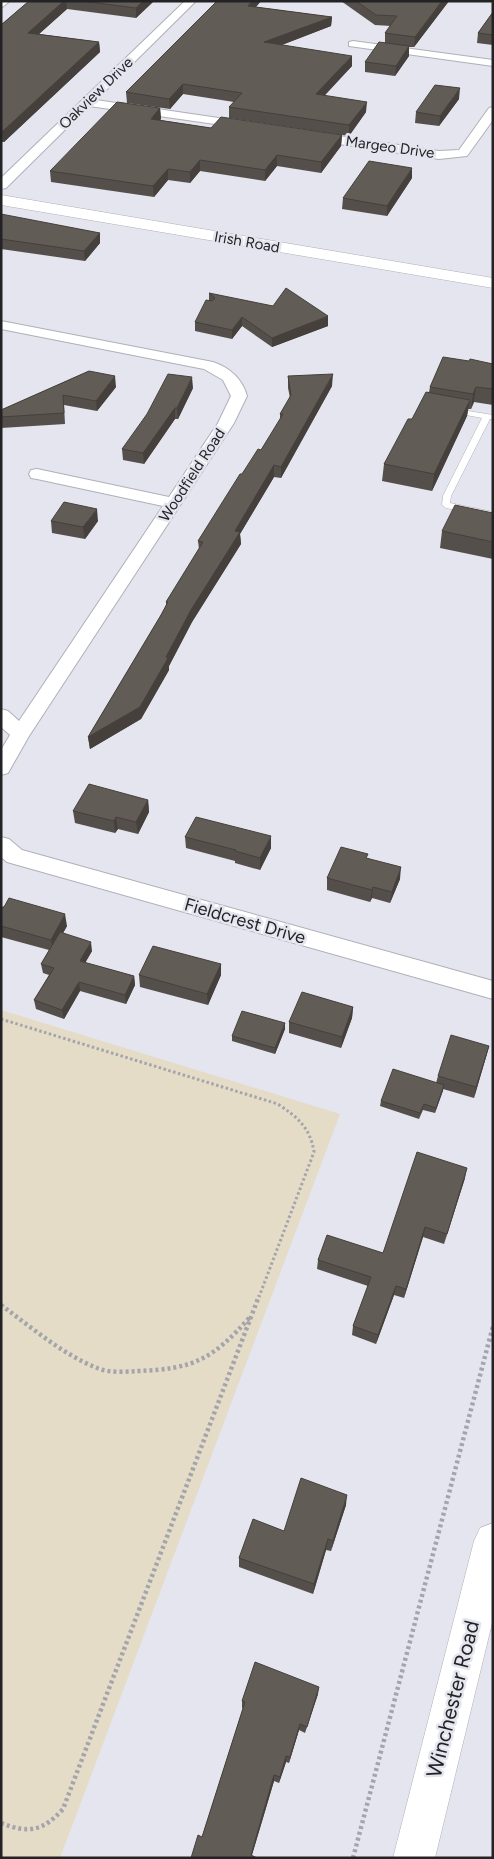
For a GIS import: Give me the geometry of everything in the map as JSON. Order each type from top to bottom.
[{"type":"street","points":[[1,5],[6,1]]},
{"type":"street","name":"Oakview Drive","points":[[1,185],[190,1]]},
{"type":"street","points":[[353,44],[493,63]]},
{"type":"street","points":[[87,102],[263,128]]},
{"type":"street","name":"Margeo Drive","points":[[302,134],[439,155],[457,154],[467,149],[493,111]]},
{"type":"street","name":"Irish Road","points":[[1,200],[493,283]]},
{"type":"street","name":"Woodfield Road","points":[[1,325],[208,365],[219,369],[234,381],[240,396],[237,405],[21,733],[1,768]]},
{"type":"street","points":[[37,474],[174,503]]},
{"type":"street","points":[[1,716],[21,733]]},
{"type":"street","name":"Fieldcrest Drive","points":[[1,845],[15,856],[493,990]]},
{"type":"street","name":"Winchester Road","points":[[414,1858],[493,1540]]},
{"type":"lane","points":[[442,408],[490,417],[447,496],[446,505],[493,515]]},
{"type":"path","points":[[1,1018],[278,1104],[306,1123],[312,1137],[314,1152],[63,1809],[49,1824],[28,1829],[1,1823]]},
{"type":"path","points":[[1,1305],[51,1342],[98,1369],[140,1372],[194,1363],[226,1344],[252,1315]]},
{"type":"path","points":[[353,1858],[493,1326]]},
{"type":"shaded area","points":[[1,1010],[340,1114],[60,1858],[1,1858]]},
{"type":"building","points":[[29,1],[64,1],[28,33],[99,42],[1,132],[1,25]]},
{"type":"building","points":[[82,1],[143,1],[136,8]]},
{"type":"building","points":[[217,1],[252,1],[248,6],[332,17],[264,42],[352,56],[316,94],[367,102],[349,125],[229,107],[242,93],[183,84],[169,99],[126,92]]},
{"type":"building","points":[[356,1],[442,1],[415,37],[385,33],[397,16],[376,15]]},
{"type":"building","points":[[493,12],[493,35],[478,33]]},
{"type":"building","points":[[379,42],[409,46],[396,66],[365,62]]},
{"type":"building","points":[[435,85],[460,88],[440,116],[416,112]]},
{"type":"building","points":[[117,102],[160,108],[151,119],[211,128],[221,117],[342,135],[321,162],[277,155],[265,170],[200,160],[190,172],[168,169],[153,186],[50,171]]},
{"type":"building","points":[[369,161],[412,168],[387,206],[343,198]]},
{"type":"building","points":[[1,214],[100,233],[84,251],[1,239]]},
{"type":"building","points":[[286,288],[328,316],[272,338],[242,317],[232,330],[195,322],[206,300],[212,301],[215,298],[209,293],[273,306]]},
{"type":"building","points":[[443,357],[469,361],[470,359],[493,364],[493,389],[476,387],[473,394],[430,387]]},
{"type":"building","points":[[89,371],[115,376],[96,401],[63,395],[64,413],[1,417],[1,410]]},
{"type":"building","points":[[168,374],[192,377],[177,408],[175,408],[143,453],[122,449],[147,414]]},
{"type":"building","points":[[333,374],[281,467],[274,465],[235,531],[240,532],[191,610],[166,657],[168,658],[140,707],[88,737],[203,542],[198,541],[240,474],[242,474],[258,449],[261,450],[283,414],[280,414],[291,395],[288,376]]},
{"type":"building","points":[[426,392],[470,400],[434,474],[384,464],[408,419],[412,419]]},
{"type":"building","points":[[64,502],[97,509],[83,527],[51,521]]},
{"type":"building","points":[[455,505],[493,513],[493,542],[442,531]]},
{"type":"building","points":[[89,784],[148,800],[136,822],[116,817],[114,821],[73,811]]},
{"type":"building","points":[[196,817],[271,836],[260,858],[185,837]]},
{"type":"building","points":[[341,847],[368,854],[366,858],[401,867],[392,892],[373,887],[372,890],[327,878]]},
{"type":"building","points":[[9,898],[65,914],[51,940],[1,926],[1,907],[4,907]]},
{"type":"building","points":[[60,932],[91,942],[80,961],[134,976],[125,995],[79,982],[62,1010],[34,1000],[54,968],[41,964]]},
{"type":"building","points":[[153,946],[221,964],[207,994],[139,975]]},
{"type":"building","points":[[302,992],[353,1007],[342,1037],[289,1022]]},
{"type":"building","points":[[242,1011],[285,1023],[275,1048],[232,1036]]},
{"type":"building","points":[[451,1035],[489,1046],[476,1087],[438,1076]]},
{"type":"building","points":[[393,1069],[444,1085],[436,1108],[424,1104],[420,1113],[381,1101]]},
{"type":"building","points":[[417,1152],[467,1168],[447,1234],[425,1227],[406,1289],[396,1286],[378,1335],[353,1326],[371,1277],[318,1260],[327,1235],[383,1253]]},
{"type":"building","points":[[301,1478],[347,1495],[333,1541],[328,1539],[314,1584],[239,1558],[253,1519],[284,1531]]},
{"type":"building","points":[[255,1662],[319,1687],[307,1727],[300,1724],[290,1757],[286,1756],[280,1777],[274,1775],[251,1855],[257,1858],[191,1858],[198,1835],[202,1837],[245,1702],[242,1701]]}]
